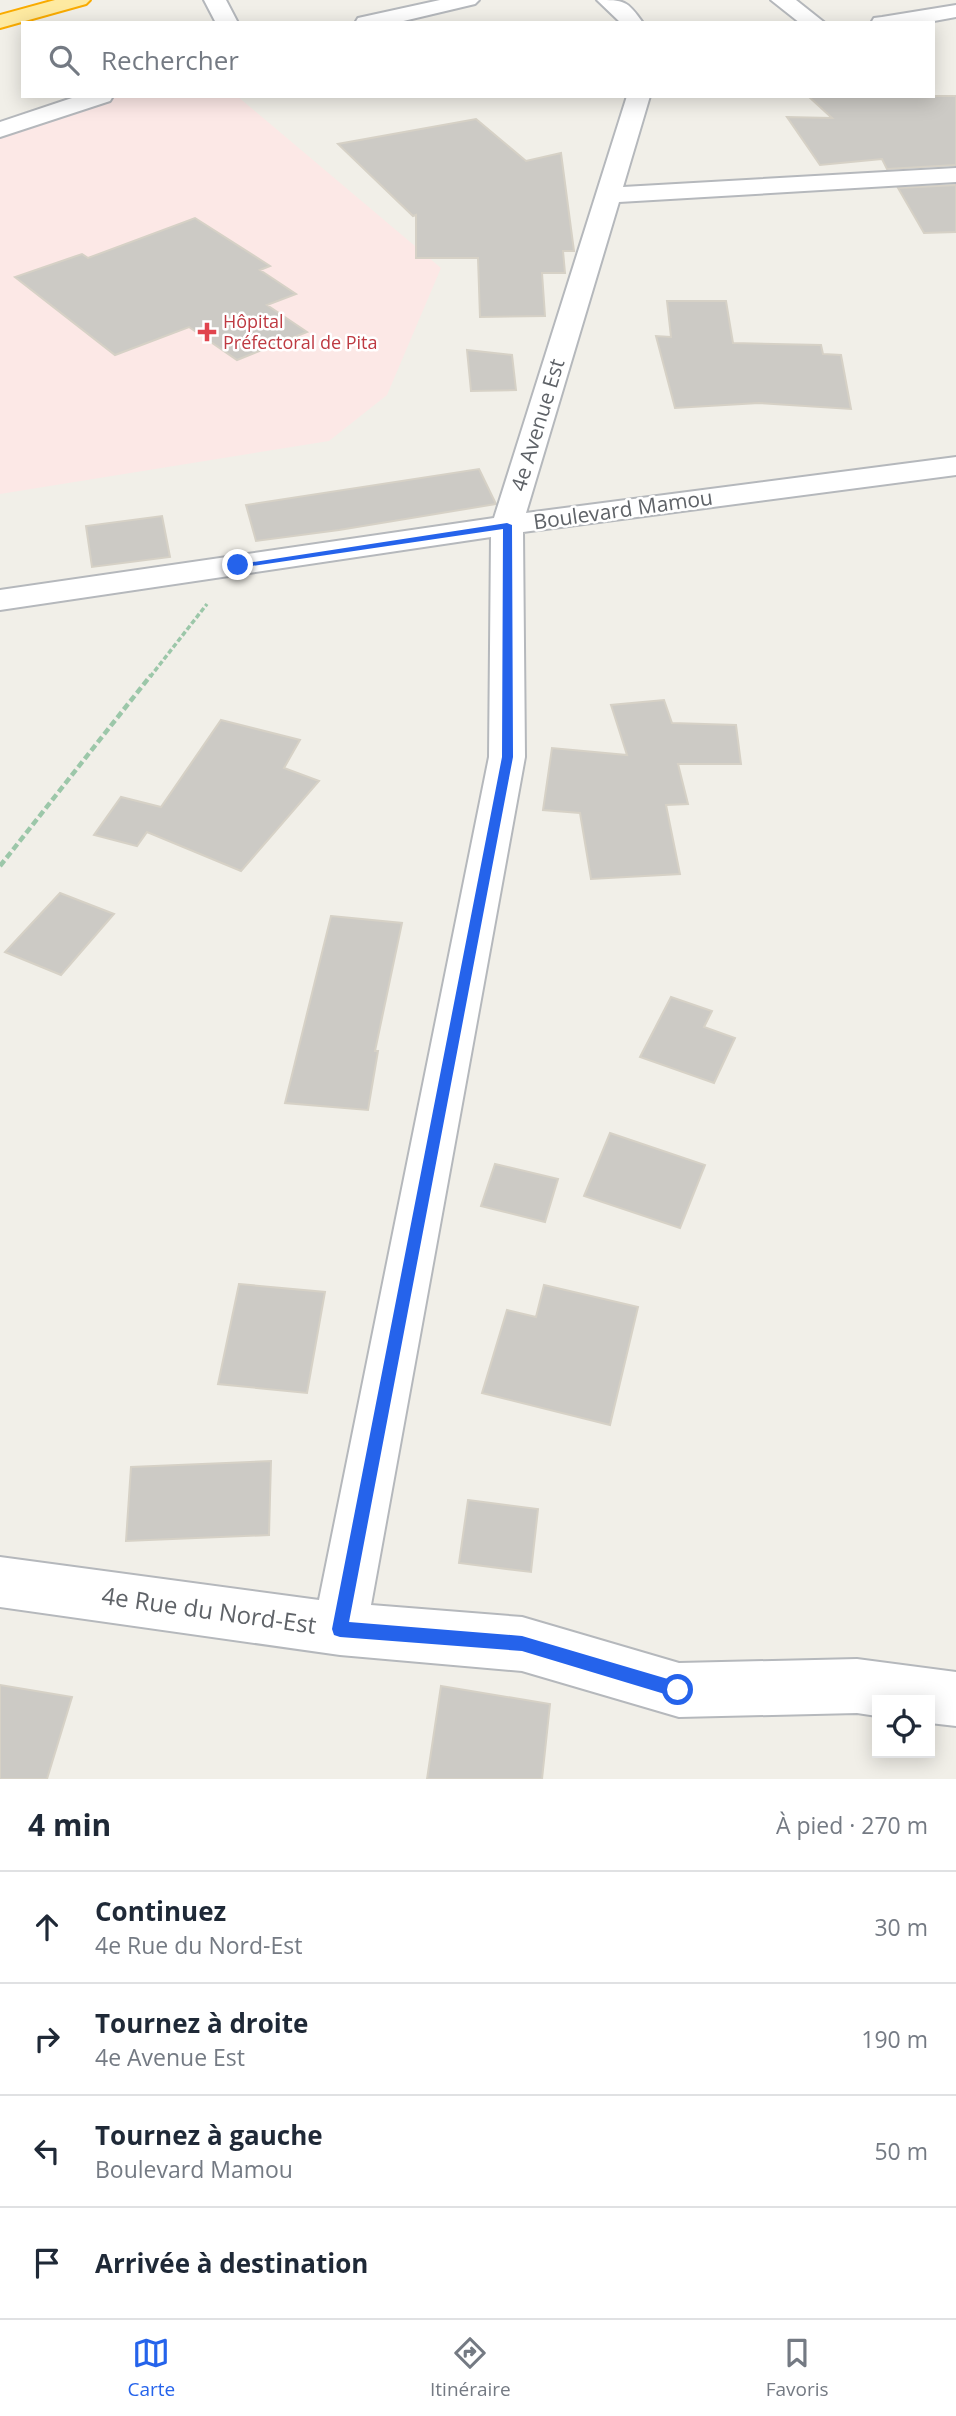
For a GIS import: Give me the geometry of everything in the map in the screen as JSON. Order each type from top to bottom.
[{"type":"highway","points":[[0,22],[79,0]]},
{"type":"street","points":[[215,0],[226,21]]},
{"type":"street","points":[[375,21],[468,0]]},
{"type":"street","points":[[608,0],[624,11],[631,21]]},
{"type":"street","points":[[782,0],[811,21]]},
{"type":"street","points":[[894,21],[956,11]]},
{"type":"street","points":[[0,130],[96,98]]},
{"type":"street","name":"4e Avenue Est","points":[[340,1629],[508,757],[507,525],[638,98]]},
{"type":"street","points":[[609,195],[956,175]]},
{"type":"street","name":"Boulevard Mamou","points":[[0,600],[507,525],[956,466]]},
{"type":"street","name":"4e Rue du Nord-Est","points":[[0,1582],[340,1629],[522,1644],[678,1690],[857,1686],[956,1699]]},
{"type":"path","points":[[0,866],[238,565]]},
{"type":"shaded area","name":"Hôpital Préfectoral de Pita","points":[[112,98],[239,98],[441,268],[387,395],[329,441],[0,494],[0,137]]},
{"type":"building","points":[[956,96],[956,165],[887,169],[882,159],[820,165],[787,117],[832,118],[810,98]]},
{"type":"building","points":[[476,119],[526,161],[561,153],[574,251],[563,251],[565,273],[542,273],[545,316],[480,317],[478,258],[416,258],[416,215],[413,216],[338,144]]},
{"type":"building","points":[[956,185],[956,232],[924,233],[898,188]]},
{"type":"building","points":[[195,218],[270,266],[260,270],[296,294],[267,305],[307,332],[237,360],[189,327],[115,355],[15,277],[82,254],[88,258]]},
{"type":"building","points":[[667,301],[726,301],[733,343],[821,345],[823,354],[841,355],[851,409],[759,403],[675,408],[656,336],[671,337]]},
{"type":"building","points":[[467,350],[512,355],[516,390],[471,391]]},
{"type":"building","points":[[479,469],[496,504],[256,541],[246,505]]},
{"type":"building","points":[[162,516],[170,557],[92,567],[86,526]]},
{"type":"building","points":[[664,700],[672,723],[736,725],[741,764],[678,764],[688,804],[666,805],[680,874],[591,879],[580,813],[543,810],[552,748],[627,755],[611,705]]},
{"type":"building","points":[[221,720],[300,740],[284,768],[319,781],[241,871],[147,832],[137,846],[94,835],[121,797],[161,807]]},
{"type":"building","points":[[60,893],[114,914],[61,975],[5,952]]},
{"type":"building","points":[[331,916],[402,923],[375,1051],[378,1051],[368,1110],[285,1103]]},
{"type":"building","points":[[671,997],[712,1011],[704,1027],[735,1038],[714,1083],[640,1057]]},
{"type":"building","points":[[610,1133],[705,1165],[680,1228],[584,1196]]},
{"type":"building","points":[[495,1164],[558,1179],[545,1222],[481,1206]]},
{"type":"building","points":[[239,1284],[325,1292],[307,1393],[218,1384]]},
{"type":"building","points":[[544,1285],[638,1307],[610,1425],[482,1393],[507,1310],[536,1317]]},
{"type":"building","points":[[271,1461],[269,1535],[126,1541],[131,1467]]},
{"type":"building","points":[[468,1500],[538,1509],[531,1572],[459,1563]]},
{"type":"building","points":[[0,1685],[72,1697],[47,1779],[0,1779]]},
{"type":"building","points":[[441,1686],[550,1704],[542,1779],[427,1779]]},
{"type":"place","name":"Hôpital Préfectoral de Pita","points":[[207,332]]},
{"type":"route","points":[[238,565],[507,525],[508,757],[340,1629],[522,1644],[678,1690]]}]
